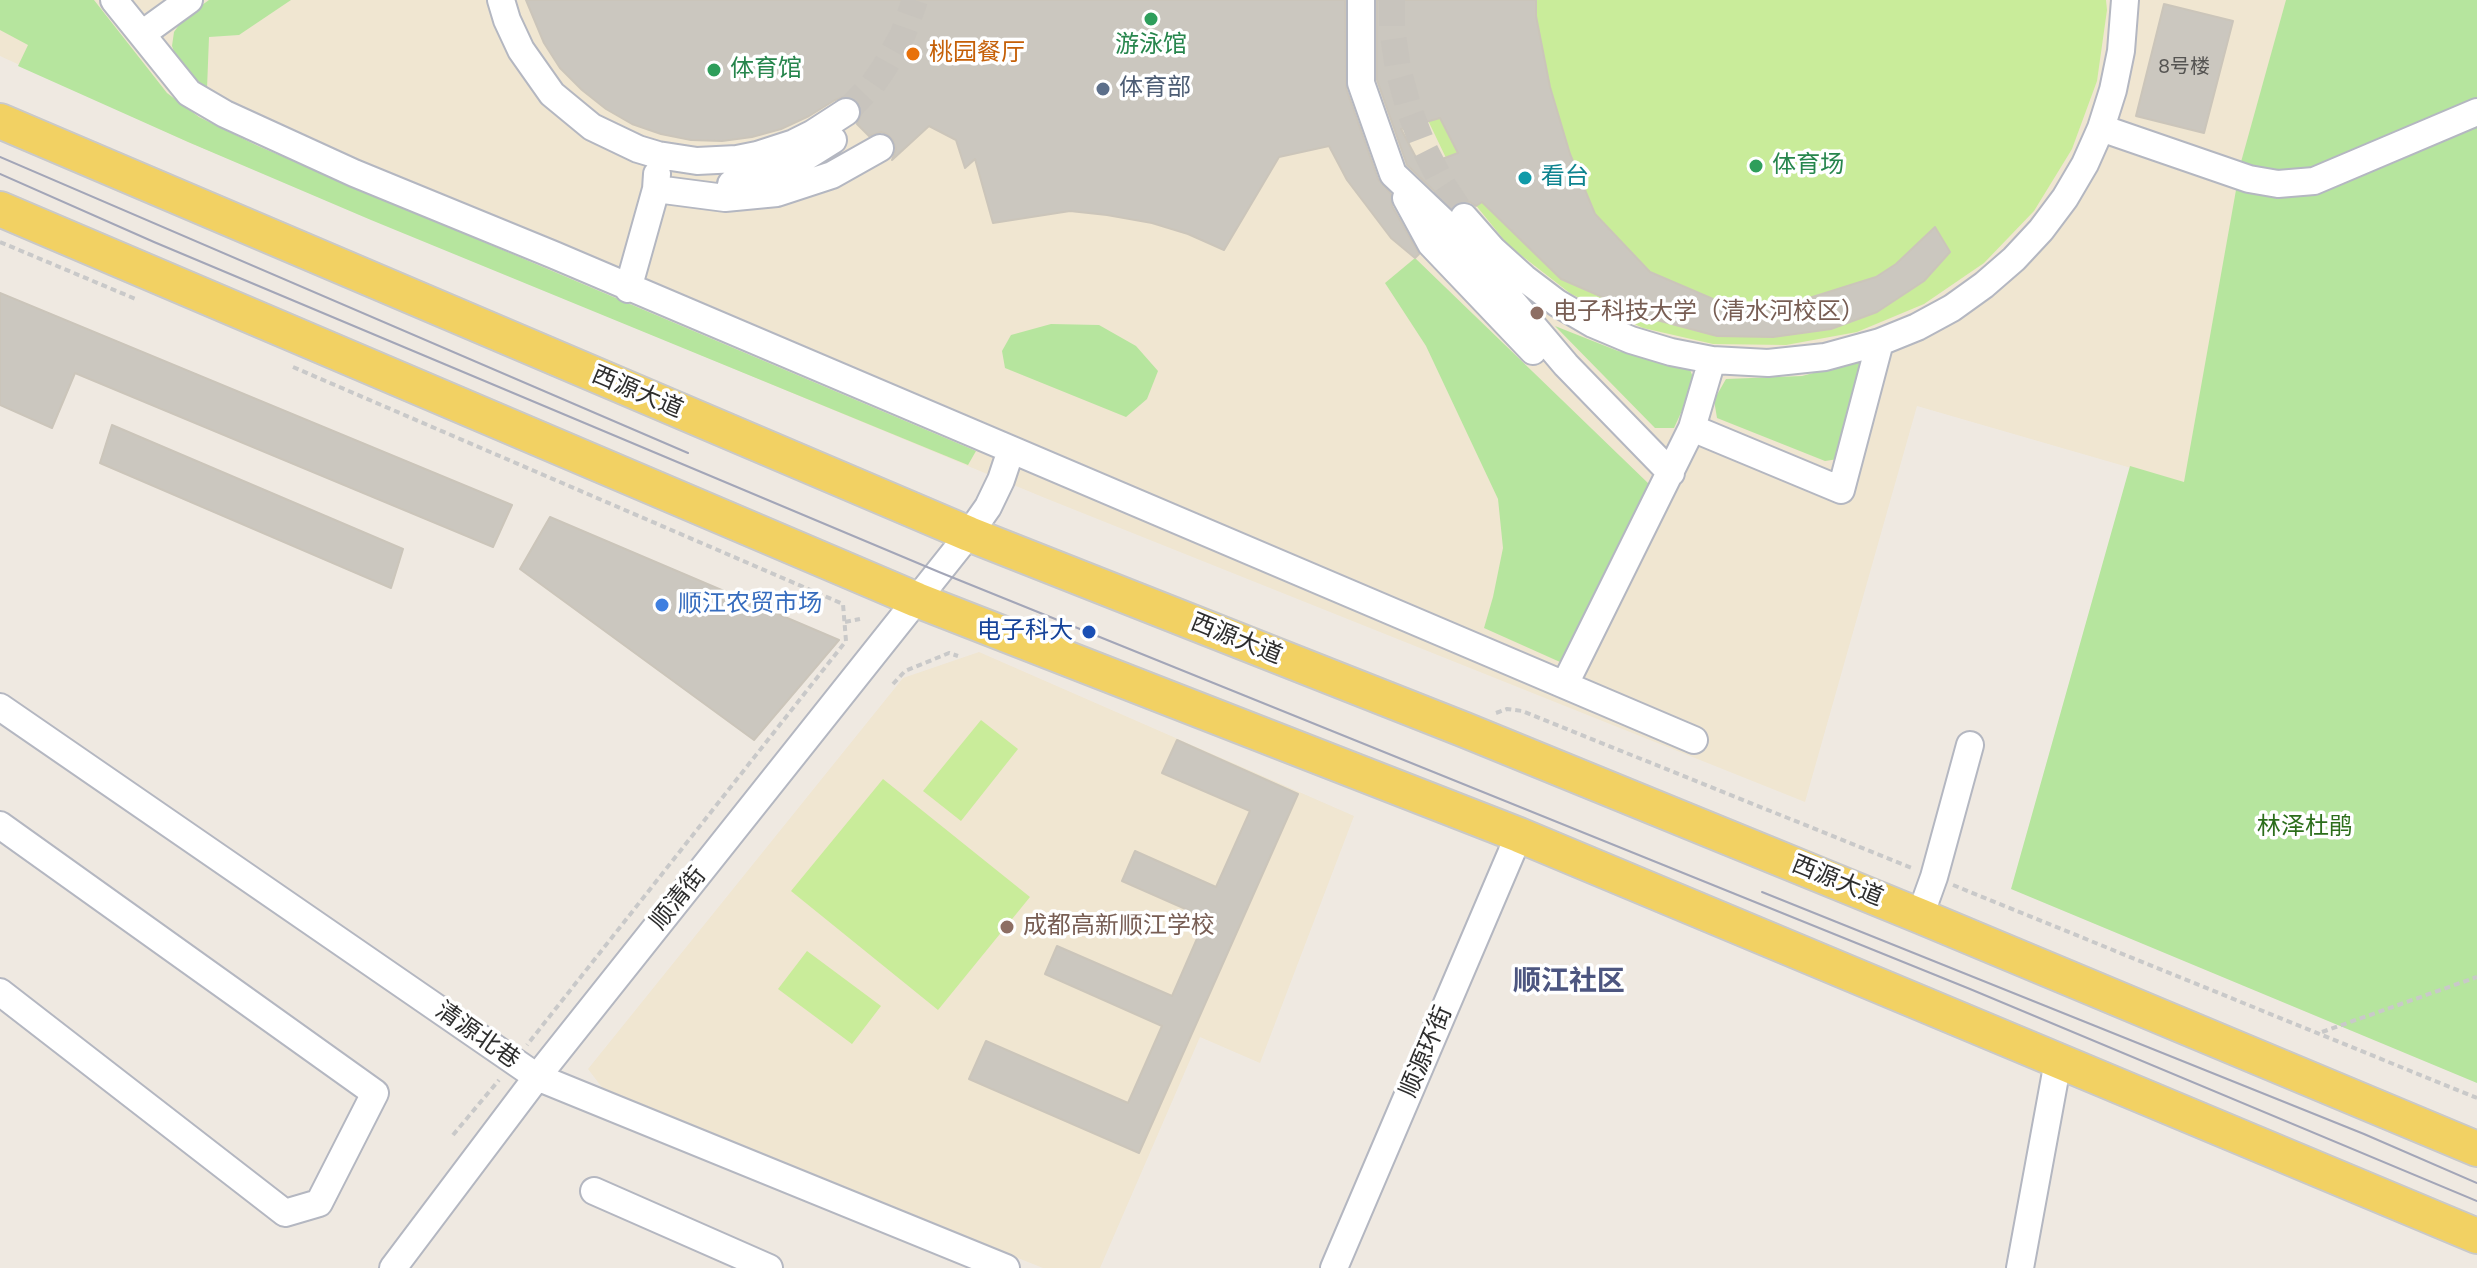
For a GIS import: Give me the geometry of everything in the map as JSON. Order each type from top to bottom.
[{"type":"main road","name":"西源大道","points":[[0,121],[969,534],[1465,730],[2477,1149]]},
{"type":"main road","points":[[0,209],[917,600],[1519,835],[2477,1236]]},
{"type":"street","points":[[114,0],[189,93],[225,114],[354,173],[554,255],[1694,740]]},
{"type":"street","points":[[142,34],[189,0]]},
{"type":"street","points":[[501,0],[525,57],[560,101],[592,127],[618,141],[658,155],[697,161],[757,155],[851,118],[785,170],[744,183],[656,189]]},
{"type":"street","points":[[1361,0],[1361,83],[1393,174],[1450,228],[1566,365],[1671,473]]},
{"type":"street","points":[[1464,217],[1493,250],[1524,278],[1593,324],[1631,340],[1712,360],[1768,363],[1811,358],[1880,342],[1952,308],[1984,285],[2041,230],[2065,198],[2101,128],[2113,90],[2121,51],[2125,0]]},
{"type":"street","points":[[2101,128],[2249,179],[2278,184],[2314,181],[2477,112]]},
{"type":"street","points":[[656,189],[725,198],[777,193],[832,175],[880,148]]},
{"type":"street","points":[[628,289],[656,189],[658,155]]},
{"type":"street","points":[[1692,428],[1841,490],[1880,342]]},
{"type":"street","points":[[1565,684],[1692,428],[1712,360]]},
{"type":"street","name":"顺清街","points":[[393,1268],[537,1077],[969,534],[988,507],[1011,450]]},
{"type":"street","name":"清源北巷","points":[[0,707],[537,1077],[1006,1268]]},
{"type":"street","points":[[1920,916],[1934,877],[1970,745]]},
{"type":"street","points":[[0,825],[375,1093],[319,1203],[285,1213],[0,992]]},
{"type":"street","name":"顺源环街","points":[[1334,1268],[1519,835]]},
{"type":"street","points":[[2020,1268],[2058,1061]]},
{"type":"street","points":[[594,1191],[769,1268]]},
{"type":"path","points":[[0,242],[145,303]]},
{"type":"path","points":[[289,365],[843,604],[846,641],[453,1135]]},
{"type":"path","points":[[845,622],[860,619]]},
{"type":"path","points":[[893,684],[905,671],[949,653],[958,656]]},
{"type":"path","points":[[1465,730],[1485,717],[1507,709],[1522,711],[2477,1098]]},
{"type":"path","points":[[2320,1033],[2477,977]]},
{"type":"shaded area","name":"电子科技大学（清水河校区）","points":[[0,0],[2477,0],[2335,527],[1917,406],[1805,802],[1045,498],[188,142],[0,56]]},
{"type":"shaded area","name":"成都高新顺江学校","points":[[979,652],[1354,816],[1260,1063],[1200,1037],[1100,1268],[1043,1268],[607,1094],[588,1069],[903,678]]},
{"type":"green space","points":[[0,0],[94,0],[167,93],[199,117],[258,146],[976,451],[968,465],[371,220],[18,66],[28,45],[0,30]]},
{"type":"green space","points":[[209,0],[291,0],[239,35],[209,37],[207,89],[178,63],[172,46],[174,32],[184,18]]},
{"type":"green space","name":"体育场","points":[[1406,0],[2106,0],[2107,10],[2097,81],[2072,149],[2034,211],[1984,263],[1924,304],[1857,332],[1786,345],[1713,344],[1643,328],[1571,294],[1508,245],[1458,183],[1424,112]]},
{"type":"green space","name":"林泽杜鹃","points":[[2286,0],[2477,0],[2477,1083],[2011,889],[2130,466],[2184,482],[2241,162]]},
{"type":"green space","points":[[1415,258],[1650,485],[1580,653],[1560,662],[1484,628],[1503,548],[1498,499],[1426,346],[1385,283]]},
{"type":"green space","points":[[1051,324],[1099,325],[1136,346],[1158,371],[1147,399],[1126,417],[1005,368],[1002,351],[1011,335]]},
{"type":"green space","points":[[1555,326],[1618,351],[1688,365],[1695,382],[1674,428],[1655,428]]},
{"type":"green space","points":[[1873,357],[1838,459],[1825,461],[1717,418],[1714,400],[1726,379],[1802,376]]},
{"type":"green space","points":[[981,720],[1018,749],[961,821],[923,791]]},
{"type":"green space","points":[[883,779],[1030,897],[938,1010],[791,891]]},
{"type":"green space","points":[[807,951],[881,1006],[852,1044],[778,989]]},
{"type":"building","points":[[526,0],[1345,0],[1346,88],[1378,179],[1391,194],[1392,206],[1419,254],[1415,258],[1391,238],[1347,180],[1329,146],[1279,157],[1224,250],[1152,223],[1107,215],[1070,211],[993,223],[975,159],[965,168],[956,140],[929,126],[892,160],[896,149],[893,140],[881,132],[869,136],[857,124],[862,112],[860,104],[846,96],[781,129],[752,137],[722,141],[691,140],[661,134],[632,124],[582,90],[560,68],[544,43]]},
{"type":"building","name":"看台","points":[[1377,0],[1536,0],[1536,16],[1550,87],[1570,154],[1595,214],[1650,272],[1713,299],[1759,306],[1803,300],[1876,277],[1896,264],[1935,227],[1950,252],[1924,281],[1877,312],[1831,329],[1773,337],[1717,336],[1653,319],[1561,279],[1482,202],[1476,206],[1462,201],[1452,208],[1407,165],[1377,80]],"holes":[[[1440,118],[1458,153],[1421,167],[1401,129]]]},
{"type":"building","points":[[2164,4],[2233,21],[2204,133],[2136,116]]},
{"type":"building","points":[[0,293],[512,505],[493,547],[75,373],[52,428],[0,405]]},
{"type":"building","points":[[112,425],[403,549],[391,588],[100,463]]},
{"type":"building","name":"顺江农贸市场","points":[[550,517],[839,640],[754,740],[520,569]]},
{"type":"building","points":[[1177,740],[1298,794],[1139,1153],[969,1079],[986,1041],[1128,1103],[1162,1026],[1045,974],[1057,946],[1172,996],[1206,918],[1122,881],[1135,851],[1216,887],[1250,811],[1162,773]]},
{"type":"tunnel","points":[[846,112],[884,68],[903,34],[915,0]]},
{"type":"tunnel","points":[[1392,0],[1392,28],[1398,69],[1409,109],[1424,148],[1464,217]]},
{"type":"tram line","points":[[0,157],[688,453]]},
{"type":"tram line","points":[[0,174],[154,242],[939,572],[1970,989],[2477,1201]]},
{"type":"tram line","points":[[1762,892],[2364,1134],[2477,1183]]},
{"type":"place","name":"游泳馆","points":[[1151,19]]},
{"type":"place","name":"桃园餐厅","points":[[913,54]]},
{"type":"place","name":"体育馆","points":[[714,70]]},
{"type":"place","name":"体育部","points":[[1103,89]]},
{"type":"place","name":"体育场","points":[[1756,166]]},
{"type":"place","name":"看台","points":[[1525,178]]},
{"type":"place","name":"电子科技大学（清水河校区）","points":[[1537,313]]},
{"type":"place","name":"顺江农贸市场","points":[[662,605]]},
{"type":"place","name":"电子科大","points":[[1089,632]]},
{"type":"place","name":"成都高新顺江学校","points":[[1007,927]]},
{"type":"district","name":"顺江社区","points":[[1569,983]]}]
